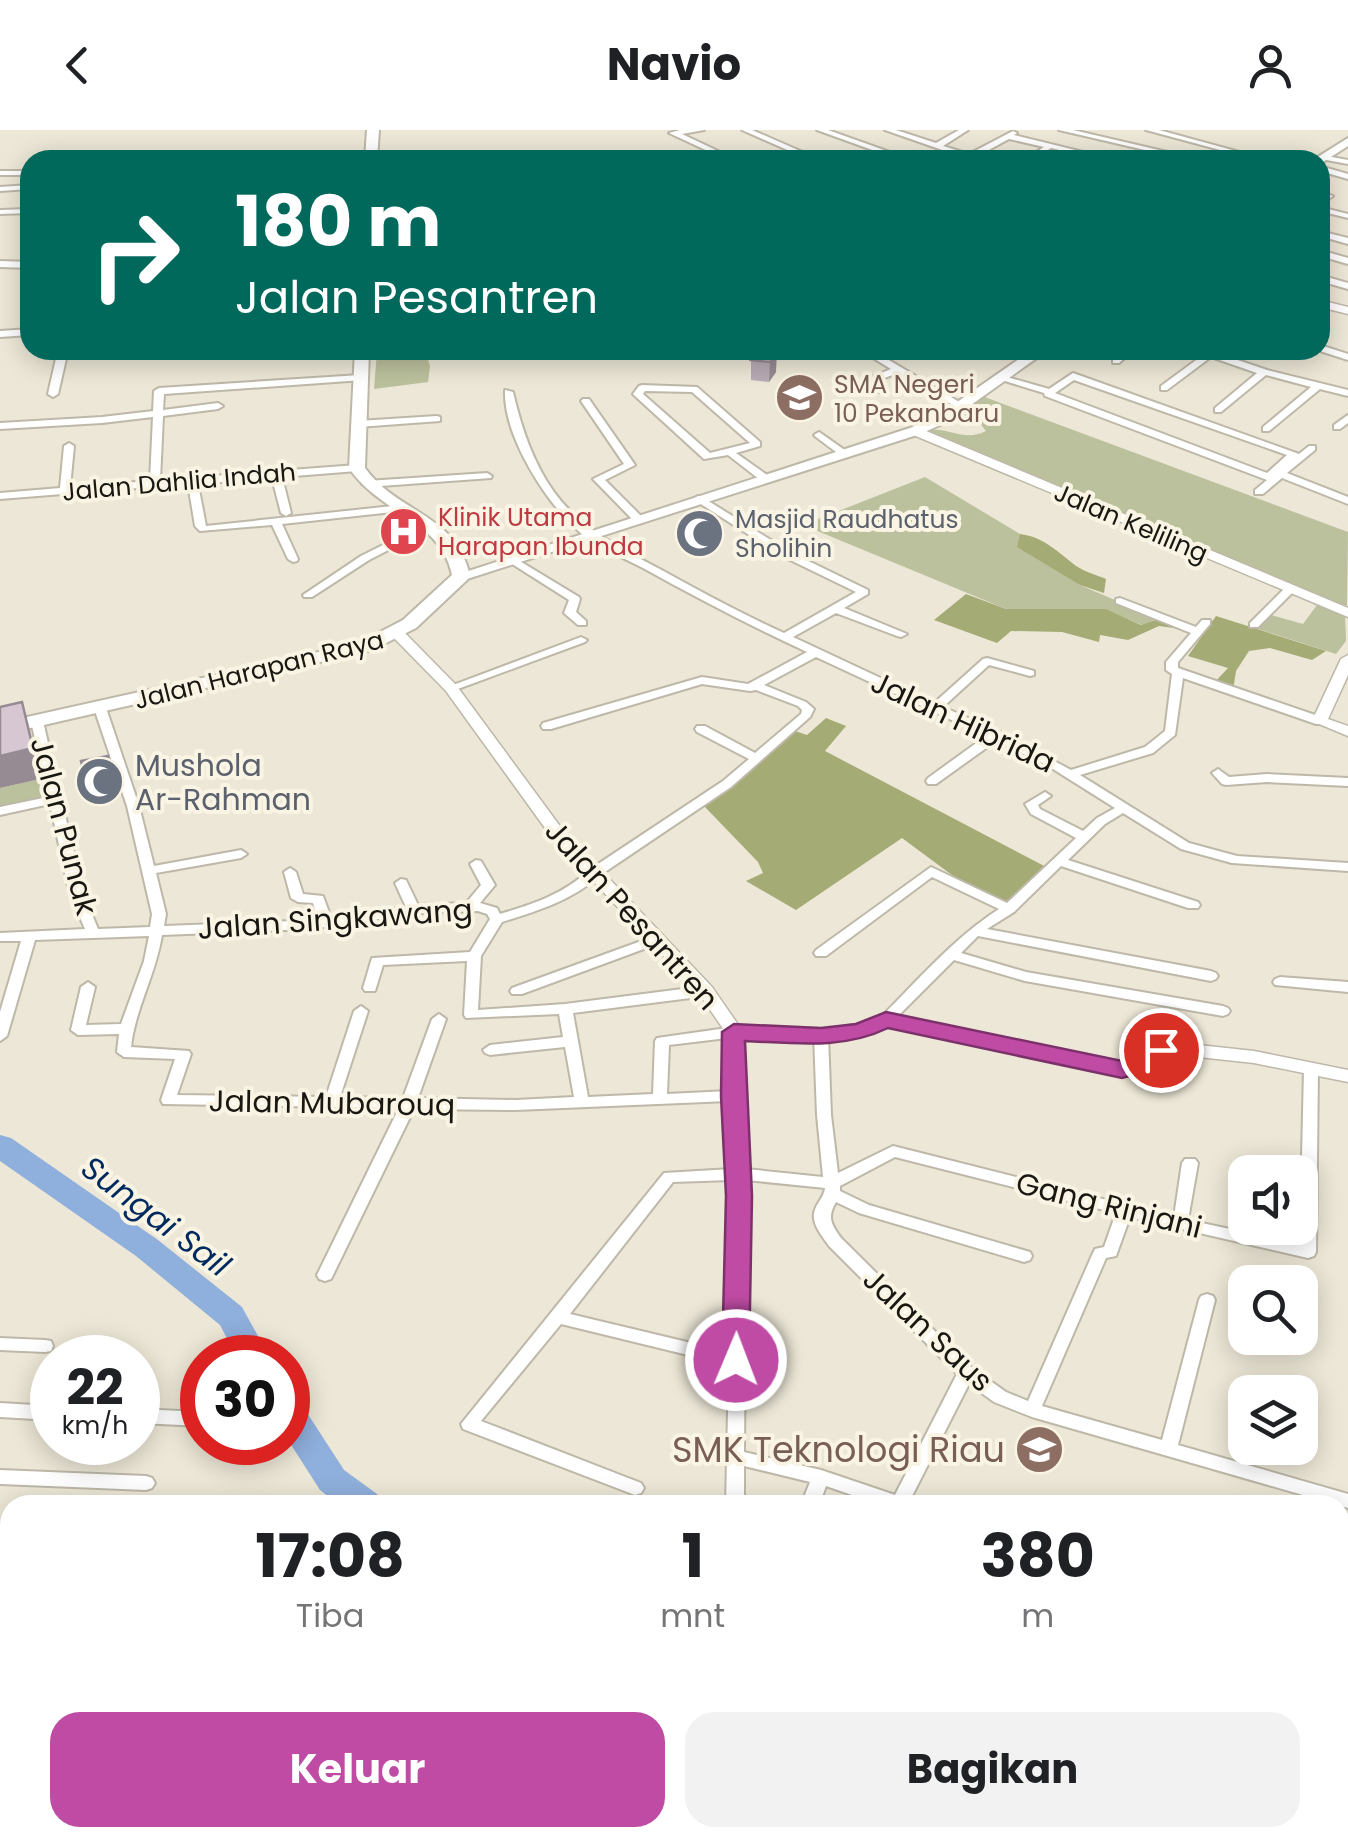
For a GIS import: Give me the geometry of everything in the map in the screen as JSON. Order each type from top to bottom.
[{"type":"main road","points":[[361,360],[357,468],[367,484],[452,545],[461,576],[915,431],[961,406],[1026,360]]},
{"type":"main road","name":"Jalan Harapan Raya","points":[[0,729],[345,653],[399,634],[419,620],[461,576]]},
{"type":"street","points":[[672,132],[700,130]]},
{"type":"street","points":[[746,130],[793,150]]},
{"type":"street","points":[[822,130],[879,150]]},
{"type":"street","points":[[889,130],[948,150]]},
{"type":"street","points":[[906,136],[917,130]]},
{"type":"street","points":[[937,146],[964,130]]},
{"type":"street","points":[[987,150],[1018,130]]},
{"type":"street","points":[[1064,130],[1149,150]]},
{"type":"street","points":[[1150,130],[1225,150]]},
{"type":"street","points":[[672,132],[711,150]]},
{"type":"street","points":[[1007,136],[1063,150]]},
{"type":"street","points":[[1200,150],[1209,144]]},
{"type":"street","points":[[1044,150],[1050,146]]},
{"type":"street","points":[[0,351],[3,334]]},
{"type":"street","points":[[52,394],[60,360]]},
{"type":"street","points":[[882,360],[961,406]]},
{"type":"street","points":[[1164,388],[1195,360]]},
{"type":"street","points":[[1228,360],[1348,393]]},
{"type":"street","points":[[882,390],[870,380],[898,370]]},
{"type":"street","points":[[1218,410],[1264,372]]},
{"type":"street","points":[[1048,392],[1080,376],[1294,454],[1259,492]]},
{"type":"street","points":[[155,484],[158,392],[360,378]]},
{"type":"street","points":[[1000,378],[1048,392],[1268,477],[1312,448]]},
{"type":"street","points":[[1266,429],[1319,385]]},
{"type":"street","points":[[732,454],[757,443],[694,389],[642,388],[638,392],[708,457],[732,454],[763,477]]},
{"type":"street","name":"Jalan Hibrida","points":[[508,392],[516,426],[537,473],[551,496],[588,534],[814,653],[996,734],[1070,774],[1184,846],[1216,857],[1348,867]]},
{"type":"street","points":[[586,400],[630,465],[598,479],[636,518]]},
{"type":"street","points":[[102,420],[103,406]]},
{"type":"street","points":[[0,426],[102,420],[218,406]]},
{"type":"street","points":[[1338,427],[1348,418]]},
{"type":"street","points":[[358,424],[437,419]]},
{"type":"street","name":"Jalan Keliling","points":[[915,431],[1348,613]]},
{"type":"street","points":[[819,434],[842,453]]},
{"type":"street","points":[[65,492],[69,446]]},
{"type":"street","name":"Jalan Dahlia Indah","points":[[2,496],[357,468]]},
{"type":"street","points":[[276,474],[286,514]]},
{"type":"street","points":[[1276,474],[1348,501]]},
{"type":"street","points":[[367,484],[487,476]]},
{"type":"street","points":[[192,480],[202,528],[402,508]]},
{"type":"street","points":[[0,512],[2,496]]},
{"type":"street","points":[[698,499],[786,554],[864,592],[784,638]]},
{"type":"street","points":[[276,522],[293,559]]},
{"type":"street","points":[[308,595],[365,558],[428,526]]},
{"type":"street","points":[[513,560],[575,599],[570,613],[582,623]]},
{"type":"street","points":[[1254,625],[1288,591]]},
{"type":"street","points":[[1120,601],[1201,626],[1170,665],[1178,672],[1348,731]]},
{"type":"street","points":[[838,610],[902,634]]},
{"type":"street","name":"Jalan Pesantren","points":[[399,634],[451,688],[509,772],[594,874],[706,991],[734,1032],[821,1036],[861,1032],[886,1020],[1122,1069],[1168,1049],[1348,1076]]},
{"type":"street","points":[[451,688],[581,640]]},
{"type":"street","points":[[547,726],[702,680],[715,679],[744,688],[814,653]]},
{"type":"street","points":[[1320,721],[1348,659]]},
{"type":"street","points":[[936,707],[987,661],[1030,674]]},
{"type":"street","points":[[1070,774],[1150,750],[1172,732],[1178,672]]},
{"type":"street","name":"Jalan Singkawang","points":[[0,937],[326,923],[414,910],[469,908],[486,908],[498,919],[572,891],[698,806],[758,759],[808,710],[754,685]]},
{"type":"street","points":[[88,986],[78,1030],[126,1030],[159,929],[156,898],[146,871],[133,806],[100,708]]},
{"type":"street","name":"Jalan Punak","points":[[37,721],[77,895],[92,932]]},
{"type":"street","points":[[701,729],[758,759]]},
{"type":"street","points":[[932,781],[996,734]]},
{"type":"street","points":[[1218,773],[1226,781],[1267,778],[1348,782]]},
{"type":"street","points":[[1044,796],[1032,804],[1035,811],[1085,837]]},
{"type":"street","points":[[0,811],[58,799]]},
{"type":"street","points":[[886,1020],[975,931],[1008,909],[1085,837],[1123,808]]},
{"type":"street","points":[[146,871],[241,854]]},
{"type":"street","points":[[1062,862],[1192,906]]},
{"type":"street","points":[[469,908],[488,885],[476,864]]},
{"type":"street","points":[[821,954],[931,871],[1008,909]]},
{"type":"street","points":[[290,872],[298,898],[318,899],[326,923]]},
{"type":"street","points":[[401,883],[414,910]]},
{"type":"street","points":[[498,919],[474,956],[471,1015],[565,1009],[706,991]]},
{"type":"street","points":[[975,931],[1211,976]]},
{"type":"street","points":[[0,1036],[8,992],[29,937]]},
{"type":"street","points":[[517,991],[655,940]]},
{"type":"street","points":[[951,954],[1025,976],[1223,1010]]},
{"type":"street","points":[[370,988],[378,960],[474,956]]},
{"type":"street","points":[[1280,982],[1348,987]]},
{"type":"street","points":[[565,1009],[582,1102]]},
{"type":"street","points":[[330,1103],[361,1011]]},
{"type":"street","points":[[325,1275],[408,1105],[439,1019]]},
{"type":"street","name":"Jalan Mubarouq","points":[[126,1030],[124,1052],[184,1054],[168,1100],[259,1098],[408,1105],[733,1096]]},
{"type":"street","points":[[660,1099],[662,1041],[734,1032],[735,1495]]},
{"type":"street","name":"Jalan Saus","points":[[821,1036],[832,1189],[822,1213],[828,1233],[966,1373],[1000,1397],[1032,1410],[1330,1495]]},
{"type":"street","points":[[490,1050],[571,1041]]},
{"type":"street","name":"Gang Rinjani","points":[[1310,1155],[1312,1069]]},
{"type":"street","name":"Gang Rinjani","points":[[832,1189],[893,1151],[1180,1224],[1228,1230]]},
{"type":"street","points":[[1180,1224],[1190,1163]]},
{"type":"street","points":[[635,1488],[469,1424],[669,1176],[737,1174],[832,1189],[864,1208],[1024,1256]]},
{"type":"street","points":[[1032,1410],[1101,1253],[1110,1252],[1125,1210]]},
{"type":"street","points":[[1168,1449],[1207,1300]]},
{"type":"street","points":[[558,1317],[736,1360]]},
{"type":"street","points":[[0,1344],[30,1345]]},
{"type":"street","points":[[905,1495],[966,1373]]},
{"type":"street","points":[[0,1410],[30,1411]]},
{"type":"street","points":[[735,1456],[821,1477],[872,1495]]},
{"type":"street","points":[[0,1477],[146,1484]]},
{"type":"street","points":[[814,1495],[821,1477]]},
{"type":"green space","points":[[376,360],[428,360],[428,382],[374,389]]},
{"type":"green space","points":[[982,396],[1348,532],[1347,605],[1339,606],[926,431],[970,435],[986,431],[978,421],[959,413]]},
{"type":"green space","points":[[925,477],[1020,534],[1022,540],[1080,585],[1159,619],[1142,625],[1105,609],[1006,609],[803,525]]},
{"type":"green space","points":[[1020,534],[1044,542],[1080,568],[1106,579],[1104,593],[1080,585],[1017,547]]},
{"type":"green space","points":[[966,594],[1006,609],[1106,609],[1141,625],[1159,619],[1182,629],[1159,626],[1128,640],[1100,635],[1099,642],[1062,632],[1011,631],[997,643],[934,620]]},
{"type":"green space","points":[[1317,605],[1345,614],[1346,641],[1336,654],[1255,628],[1271,615],[1303,624]]},
{"type":"green space","points":[[1216,616],[1326,651],[1312,660],[1270,648],[1249,651],[1236,671],[1233,690],[1214,683],[1228,668],[1188,656]]},
{"type":"green space","points":[[826,718],[846,726],[825,751],[1050,869],[1009,905],[960,881],[902,838],[796,910],[746,881],[763,873],[758,862],[704,806],[795,731],[807,735]]},
{"type":"green space","points":[[48,777],[53,797],[0,808],[0,788]]},
{"type":"building","points":[[22,702],[33,748],[0,756],[0,707]]},
{"type":"building","points":[[108,756],[109,772],[85,776],[81,761]]},
{"type":"waterway","name":"Sungai Sail","points":[[0,1146],[147,1248],[231,1316],[241,1335]]},
{"type":"waterway","name":"Sungai Sail","points":[[310,1446],[332,1480],[352,1495]]},
{"type":"place","name":"SMA Negeri 10 Pekanbaru","points":[[799,398]]},
{"type":"place","name":"Klinik Utama Harapan Ibunda","points":[[403,531]]},
{"type":"place","name":"Masjid Raudhatus Sholihin","points":[[700,533]]},
{"type":"place","name":"Mushola Ar-Rahman","points":[[100,782]]},
{"type":"place","name":"SMK Teknologi Riau","points":[[1040,1449]]},
{"type":"route","points":[[736,1360],[739,1196],[734,1032],[821,1036],[861,1032],[886,1020],[1122,1069],[1136,1066],[1161,1050]]}]
